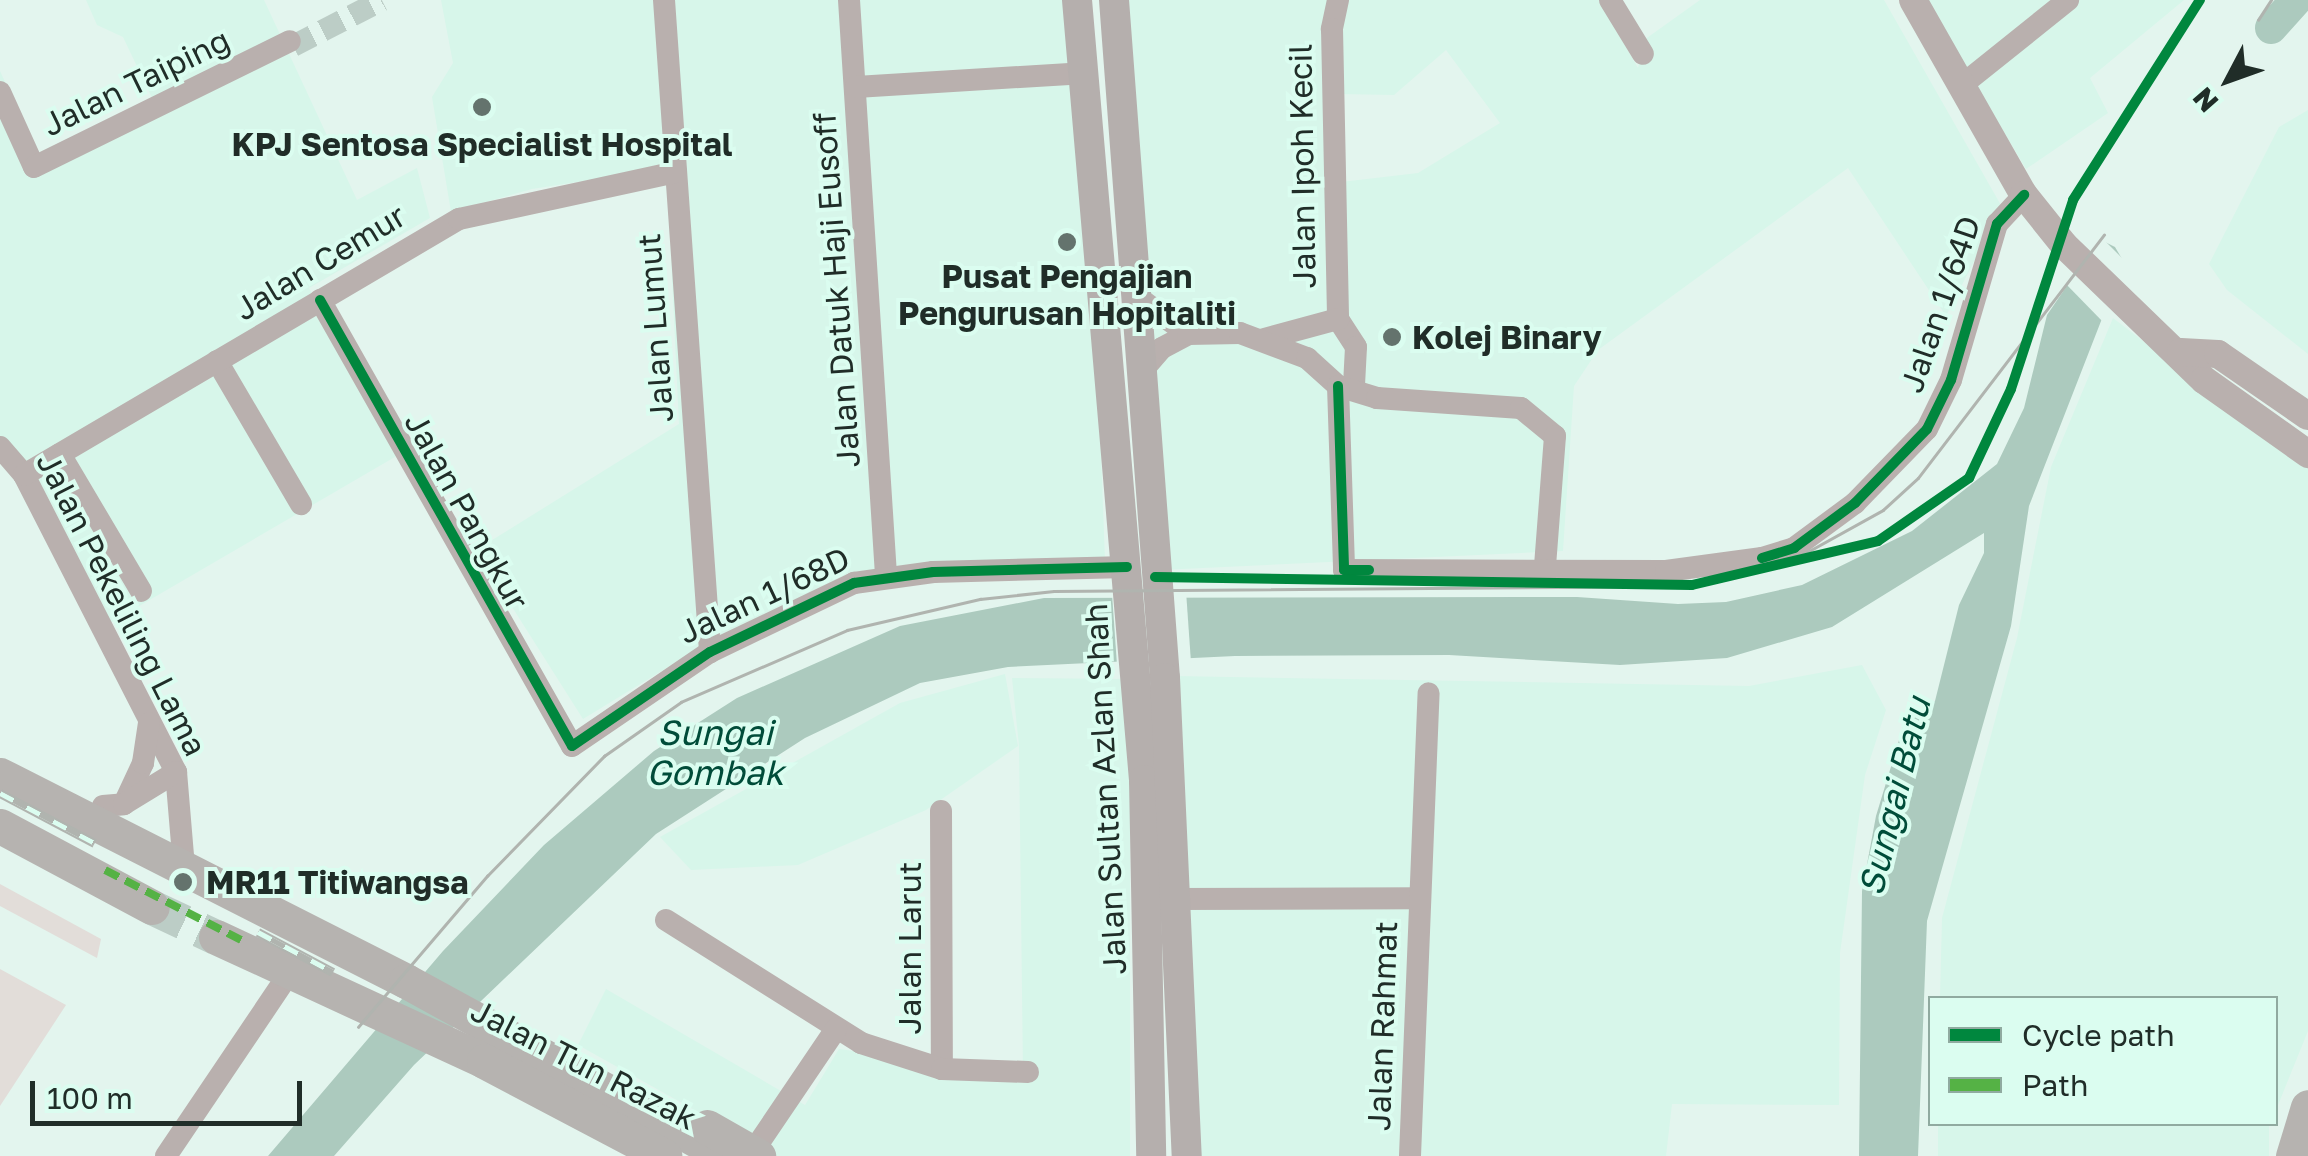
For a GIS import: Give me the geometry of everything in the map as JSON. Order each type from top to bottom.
[{"type":"main road","name":"Jalan Sultan Azlan Shah","points":[[1077,0],[1137,585],[1175,899],[1187,1156]]},
{"type":"main road","name":"Jalan Sultan Azlan Shah","points":[[1114,0],[1142,371],[1137,585]]},
{"type":"main road","name":"Jalan Sultan Azlan Shah","points":[[1151,681],[1151,1156]]},
{"type":"main road","name":"Jalan Tun Razak","points":[[0,754],[114,805],[228,893]]},
{"type":"main road","name":"Jalan Tun Razak","points":[[0,775],[228,893],[490,1018],[745,1155]]},
{"type":"main road","points":[[0,826],[152,907]]},
{"type":"main road","name":"Jalan Tun Razak","points":[[216,936],[473,1056],[745,1155]]},
{"type":"main road","name":"Jalan Tun Razak","points":[[490,1018],[664,1156]]},
{"type":"main road","name":"Jalan Tun Razak","points":[[473,1056],[506,1087],[616,1156]]},
{"type":"main road","points":[[2293,1156],[2308,1107]]},
{"type":"street","name":"Jalan Lumut","points":[[664,0],[710,652]]},
{"type":"street","name":"Jalan Datuk Haji Eusoff","points":[[849,0],[886,576]]},
{"type":"street","name":"Jalan Ipoh Kecil","points":[[1338,0],[1332,29],[1338,319],[1356,347],[1346,386],[1344,570]]},
{"type":"street","points":[[1610,0],[1643,54]]},
{"type":"street","points":[[1913,0],[2024,195],[2043,220],[2144,322],[2181,352],[2204,380],[2308,454]]},
{"type":"street","points":[[1962,85],[2068,0]]},
{"type":"street","name":"Jalan Taiping","points":[[0,92],[34,167],[290,44]]},
{"type":"street","points":[[856,87],[1082,72]]},
{"type":"street","name":"Jalan Cemur","points":[[24,475],[477,212],[676,172]]},
{"type":"street","name":"Jalan 1/64D","points":[[1344,570],[1666,571],[1738,564],[1794,548],[1855,503],[1938,413],[1997,224],[2024,195]]},
{"type":"street","points":[[1136,296],[1188,334]]},
{"type":"street","name":"Jalan Pangkur","points":[[320,300],[572,746]]},
{"type":"street","points":[[1264,339],[1338,319]]},
{"type":"street","points":[[1142,371],[1162,348],[1188,334],[1240,332],[1307,358],[1346,386],[1376,398],[1520,408],[1545,422],[1556,436],[1545,568]]},
{"type":"street","points":[[2181,352],[2218,354],[2308,416]]},
{"type":"street","points":[[217,360],[301,504]]},
{"type":"street","name":"Jalan Pekeliling Lama","points":[[0,447],[24,475],[176,772],[182,855]]},
{"type":"street","name":"Jalan Pekeliling Lama","points":[[60,454],[141,590]]},
{"type":"street","name":"Jalan 1/68D","points":[[572,746],[710,652],[854,583],[886,576],[1137,585]]},
{"type":"street","name":"Jalan Rahmat","points":[[1410,1156],[1429,693]]},
{"type":"street","points":[[114,805],[144,763],[149,720]]},
{"type":"street","points":[[114,805],[176,772]]},
{"type":"street","name":"Jalan Larut","points":[[666,920],[836,1029],[942,1069],[941,812]]},
{"type":"street","name":"Jalan Rahmat","points":[[1175,899],[1419,898]]},
{"type":"street","points":[[166,1156],[214,1078],[290,972]]},
{"type":"street","points":[[745,1155],[836,1029]]},
{"type":"street","points":[[942,1069],[1028,1072]]},
{"type":"shaded area","points":[[86,0],[264,0],[357,200],[417,168],[430,218],[309,288],[400,454],[110,623],[0,439],[0,71],[40,158],[153,100],[123,37],[97,25]]},
{"type":"shaded area","points":[[441,0],[1084,0],[1105,560],[896,566],[719,636],[583,719],[476,550],[679,424],[668,194],[661,169],[532,189],[451,212],[432,97],[453,63]]},
{"type":"shaded area","points":[[1125,0],[1599,0],[1638,68],[1644,40],[1700,0],[1884,0],[2002,207],[1946,316],[1848,168],[1598,350],[1574,386],[1563,551],[1161,570]],"holes":[[[1446,50],[1500,123],[1418,173],[1341,182],[1338,94],[1394,95]]]},
{"type":"shaded area","points":[[1925,0],[2184,0],[2090,78],[2108,113],[2026,169]]},
{"type":"shaded area","points":[[2308,110],[2308,354],[2227,290],[2209,264],[2279,127]]},
{"type":"shaded area","points":[[2113,318],[2308,467],[2308,1031],[2278,1105],[2278,996],[1940,996],[1942,918],[2017,638],[2051,467]]},
{"type":"shaded area","points":[[1862,665],[1886,710],[1865,775],[1840,953],[1839,1105],[1672,1104],[1666,1156],[1198,1156],[1175,676],[1749,686]]},
{"type":"shaded area","points":[[1005,674],[1018,746],[926,810],[798,865],[691,870],[660,837],[900,703]]},
{"type":"shaded area","points":[[1012,678],[1130,679],[1130,1156],[777,1156],[578,1045],[606,989],[805,1105],[839,1049],[1023,1074],[1019,746]]},
{"type":"shaded area","points":[[0,884],[101,939],[97,958],[0,906]]},
{"type":"shaded area","points":[[0,969],[66,1005],[0,1106]]},
{"type":"shaded area","points":[[1938,1126],[2269,1126],[2269,1156],[1938,1156]]},
{"type":"water","name":"Sungai Gombak","points":[[2099,239],[2115,247],[2128,269],[2103,316],[2029,506],[2011,626],[1927,921],[1918,1156],[1859,1156],[1862,891],[1876,816],[1903,727],[1935,701],[1959,605],[1984,553],[1984,533],[1832,627],[1727,658],[1620,665],[1449,655],[1235,656],[1008,667],[920,683],[805,738],[656,834],[414,1065],[334,1156],[268,1156],[443,951],[544,845],[654,751],[737,698],[900,626],[1044,598],[1577,597],[1678,604],[1726,602],[1802,585],[1912,531],[1997,464],[2024,408],[2047,315]]},
{"type":"pier","points":[[2098,234],[2133,269],[2105,324],[2064,282]]},
{"type":"pier","points":[[1186,591],[1191,663],[1117,668],[1112,596]]},
{"type":"waterway","name":"Sungai Gombak","points":[[2271,28],[2296,0]]},
{"type":"tunnel","points":[[293,46],[382,0]]},
{"type":"tunnel","points":[[152,907],[216,937]]},
{"type":"tram line","points":[[2258,20],[2271,0]]},
{"type":"tram line","points":[[358,1027],[487,876],[604,756],[681,702],[847,630],[980,599],[1054,591],[1695,586],[1791,561],[1883,510],[1918,478],[2104,235]]},
{"type":"railway","points":[[0,793],[95,843]]},
{"type":"railway","points":[[258,932],[333,972]]},
{"type":"marked path","points":[[105,870],[241,940]]},
{"type":"cycle path","points":[[1155,577],[1692,585],[1878,541],[1969,478],[2011,389],[2073,200],[2200,0]]},
{"type":"cycle path","points":[[1762,558],[1794,548],[1855,503],[1927,429],[1951,380],[1997,224],[2024,195]]},
{"type":"cycle path","points":[[320,300],[572,746],[710,652],[854,583],[933,572],[1127,567]]},
{"type":"cycle path","points":[[1338,386],[1344,570],[1369,570]]},
{"type":"place","name":"KPJ Sentosa Specialist Hospital","points":[[482,107]]},
{"type":"place","name":"Pusat Pengajian Pengurusan Hopitaliti","points":[[1067,242]]},
{"type":"place","name":"Kolej Binary","points":[[1392,337]]},
{"type":"place","name":"MR11 Titiwangsa","points":[[183,882]]},
{"type":"water label","name":"Sungai Batu","points":[[1894,796]]}]
